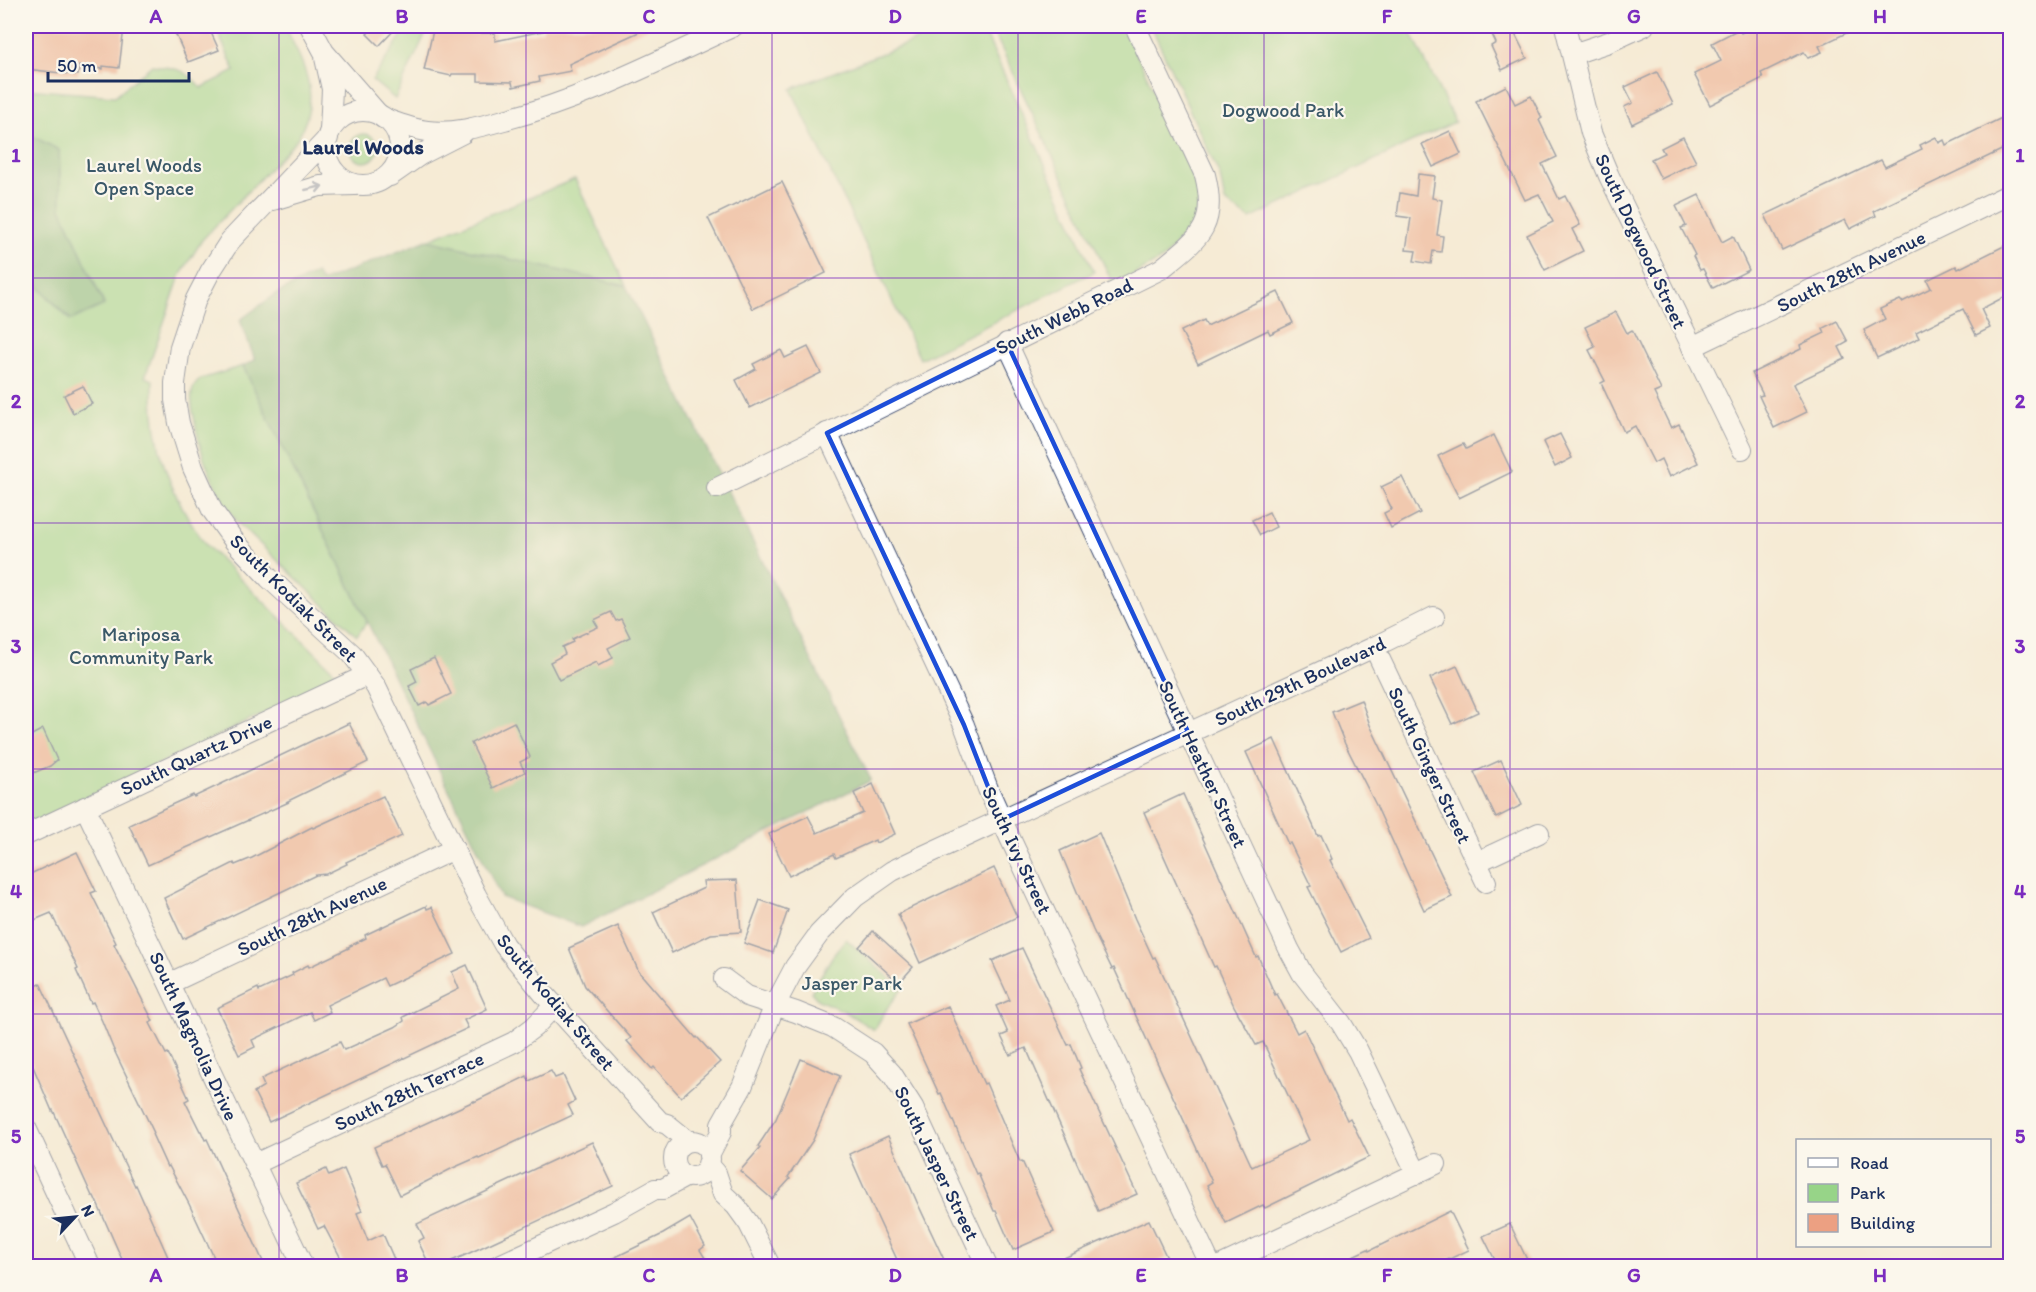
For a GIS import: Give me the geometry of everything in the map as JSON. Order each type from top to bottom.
[{"type":"street","points":[[310,26],[324,52],[381,117],[393,127],[397,135],[400,152],[396,165],[383,179]]},
{"type":"street","points":[[329,135],[339,120],[352,113],[361,112],[409,128],[447,132],[468,130],[547,108],[596,90],[734,26]]},
{"type":"street","name":"South Webb Road","points":[[717,488],[1161,268],[1196,240],[1207,224],[1209,192],[1205,175],[1135,26]]},
{"type":"street","name":"South Dogwood Street","points":[[1565,26],[1591,134],[1609,176],[1742,449]]},
{"type":"street","points":[[1573,54],[1609,42],[1644,26]]},
{"type":"street","points":[[324,52],[332,89],[329,135],[326,145],[328,160],[335,172],[346,181],[360,185],[374,183],[468,130]]},
{"type":"street","name":"South Kodiak Street","points":[[329,135],[270,201],[230,241],[196,299],[180,347],[175,400],[179,423],[200,487],[212,510],[235,542],[269,578],[352,654],[382,698],[493,928],[517,962],[660,1122],[660,1129],[683,1149]]},
{"type":"street","name":"South Kodiak Street","points":[[270,201],[320,186],[360,185]]},
{"type":"street","name":"South 28th Avenue","points":[[1692,347],[2010,195]]},
{"type":"street","name":"South Heather Street","points":[[1008,343],[1289,949],[1302,973],[1347,1032],[1358,1051],[1417,1174]]},
{"type":"street","name":"South Ivy Street","points":[[827,433],[964,725],[1001,820],[1211,1266]]},
{"type":"street","name":"South 29th Boulevard","points":[[655,1189],[656,1182],[683,1149],[721,1124],[742,1087],[775,1005],[795,967],[819,934],[855,897],[892,871],[1434,618]]},
{"type":"street","name":"South Ginger Street","points":[[1374,647],[1486,882]]},
{"type":"street","name":"South Quartz Drive","points":[[26,835],[367,675]]},
{"type":"street","name":"South Magnolia Drive","points":[[85,807],[303,1266]]},
{"type":"street","points":[[1477,862],[1539,833]]},
{"type":"street","name":"South 28th Avenue","points":[[170,983],[454,849]]},
{"type":"street","name":"South Jasper Street","points":[[724,979],[747,996],[833,1027],[869,1049],[892,1074],[913,1107],[987,1266]]},
{"type":"street","name":"South 28th Terrace","points":[[255,1164],[514,1042],[534,1027],[555,1005]]},
{"type":"street","name":"South 29th Boulevard","points":[[709,1160],[721,1132],[721,1124]]},
{"type":"street","points":[[26,1128],[90,1266]]},
{"type":"street","points":[[723,1194],[704,1145],[683,1149],[679,1171],[715,1192],[723,1194],[736,1206],[749,1224],[770,1266]]},
{"type":"street","points":[[688,1176],[700,1175],[709,1160]]},
{"type":"street","points":[[1220,1266],[1436,1164]]},
{"type":"street","name":"South 29th Boulevard","points":[[497,1266],[528,1260],[655,1189],[663,1189],[688,1176]]},
{"type":"highlighted area","points":[[1007,343],[1188,732],[1001,820],[964,725],[827,433]]},
{"type":"green space","name":"Mariposa Community Park","points":[[215,26],[285,26],[305,70],[310,97],[308,111],[304,126],[295,142],[202,240],[180,276],[145,377],[153,380],[155,426],[165,467],[172,487],[193,526],[206,545],[337,674],[329,683],[26,827],[26,274],[70,320],[104,304],[61,208],[59,150],[26,133],[26,89],[115,96],[152,65],[180,70],[190,76],[201,88],[235,71]]},
{"type":"green space","points":[[408,26],[429,26],[395,99],[372,80]]},
{"type":"green space","points":[[952,26],[982,26],[1094,272],[920,359],[791,89]]},
{"type":"green space","name":"Dogwood Park","points":[[991,26],[1123,26],[1201,188],[1198,217],[1164,258],[1114,286]]},
{"type":"green space","name":"Dogwood Park","points":[[1151,26],[1408,26],[1455,122],[1250,219],[1225,202],[1220,176]]},
{"type":"green space","points":[[26,133],[59,150],[61,208],[104,305],[71,320],[26,274]]},
{"type":"green space","points":[[364,134],[374,138],[378,148],[374,158],[364,162],[354,158],[350,148],[354,138]]},
{"type":"green space","points":[[575,179],[626,286],[427,240]]},
{"type":"green space","points":[[427,240],[626,286],[870,778],[870,781],[581,927],[501,897],[243,366],[255,360],[240,320],[276,294],[316,273],[321,282]]},
{"type":"green space","points":[[243,366],[367,622],[357,636],[238,523],[209,473],[197,432],[192,406],[192,391],[201,379]]},
{"type":"green space","name":"Jasper Park","points":[[846,939],[902,989],[874,1030],[844,1011],[818,1000],[811,992]]},
{"type":"building","points":[[26,26],[124,28],[119,68],[79,66],[78,75],[26,69]]},
{"type":"building","points":[[172,26],[208,26],[219,50],[188,62]]},
{"type":"building","points":[[375,26],[398,26],[379,46],[367,34]]},
{"type":"building","points":[[434,26],[455,27],[453,33],[495,33],[495,41],[543,31],[543,27],[550,26],[652,26],[569,64],[571,71],[539,77],[540,81],[513,87],[512,82],[478,81],[478,74],[452,74],[451,76],[424,70]]},
{"type":"building","points":[[1488,26],[1511,26],[1527,58],[1502,70],[1491,46],[1496,43]]},
{"type":"building","points":[[1756,26],[1861,26],[1819,46],[1822,52],[1808,58],[1804,52],[1761,73],[1763,78],[1710,105],[1694,74],[1721,61],[1712,43],[1739,29],[1741,33]]},
{"type":"building","points":[[1657,72],[1673,104],[1632,124],[1624,107],[1633,103],[1625,87]]},
{"type":"building","points":[[1506,86],[1515,104],[1531,96],[1542,118],[1539,120],[1557,157],[1542,164],[1559,199],[1565,196],[1580,225],[1572,229],[1583,251],[1545,270],[1527,235],[1553,222],[1539,194],[1525,200],[1476,101]]},
{"type":"building","points":[[2010,114],[2010,146],[1874,211],[1876,216],[1850,229],[1845,220],[1782,250],[1765,215],[1881,160],[1885,167],[1922,149],[1920,145],[1936,137],[1939,143],[1944,140],[1946,145]]},
{"type":"building","points":[[1450,131],[1461,154],[1433,167],[1422,144]]},
{"type":"building","points":[[1683,137],[1696,162],[1661,179],[1651,159],[1664,153],[1661,148]]},
{"type":"building","points":[[1418,174],[1435,176],[1432,198],[1442,200],[1437,235],[1443,236],[1441,252],[1433,251],[1431,264],[1414,261],[1416,251],[1406,250],[1411,218],[1397,216],[1400,193],[1416,196]]},
{"type":"building","points":[[782,182],[826,273],[753,309],[708,218]]},
{"type":"building","points":[[1699,195],[1722,242],[1733,236],[1749,270],[1713,288],[1693,256],[1695,255],[1681,228],[1686,226],[1676,206]]},
{"type":"building","points":[[2010,243],[2010,294],[1981,309],[1990,328],[1976,335],[1963,309],[1916,332],[1919,338],[1877,358],[1864,330],[1885,319],[1880,309],[1900,300],[1902,302],[1931,288],[1927,280],[1956,266],[1958,269]]},
{"type":"building","points":[[1278,292],[1293,323],[1270,334],[1268,330],[1198,364],[1181,331],[1204,320],[1207,326]]},
{"type":"building","points":[[1616,312],[1627,333],[1632,330],[1661,390],[1654,393],[1671,428],[1679,424],[1698,463],[1669,477],[1661,459],[1654,463],[1635,426],[1624,432],[1601,383],[1605,381],[1589,350],[1595,347],[1585,327]]},
{"type":"building","points":[[1837,321],[1848,342],[1839,347],[1845,359],[1793,384],[1807,412],[1774,428],[1759,396],[1763,395],[1752,373],[1801,349],[1800,345],[1825,333],[1823,328]]},
{"type":"building","points":[[808,347],[821,373],[750,408],[736,380],[756,369],[753,364],[781,350],[785,358]]},
{"type":"building","points":[[83,386],[92,404],[73,413],[64,395]]},
{"type":"building","points":[[1560,434],[1572,458],[1555,467],[1543,442]]},
{"type":"building","points":[[1494,435],[1512,472],[1459,498],[1438,456],[1463,444],[1466,449]]},
{"type":"building","points":[[1402,477],[1420,513],[1391,528],[1384,513],[1392,509],[1381,487]]},
{"type":"building","points":[[1269,512],[1276,527],[1260,535],[1252,520]]},
{"type":"building","points":[[611,612],[616,621],[621,619],[630,637],[608,648],[613,658],[598,666],[596,662],[559,680],[550,662],[565,654],[562,647],[573,642],[572,639],[598,627],[594,620]]},
{"type":"building","points":[[434,658],[451,694],[429,705],[427,702],[419,706],[409,686],[417,682],[411,669]]},
{"type":"building","points":[[1457,666],[1478,712],[1452,724],[1430,678]]},
{"type":"building","points":[[1361,700],[1370,725],[1452,897],[1424,910],[1332,712]]},
{"type":"building","points":[[514,722],[530,757],[520,762],[525,772],[493,788],[471,743]]},
{"type":"building","points":[[349,723],[368,762],[286,802],[289,802],[148,865],[129,825],[193,795],[194,797]]},
{"type":"building","points":[[43,729],[57,760],[50,766],[26,776],[26,738]]},
{"type":"building","points":[[1274,739],[1318,836],[1321,835],[1332,859],[1330,860],[1369,938],[1341,952],[1308,887],[1311,886],[1290,843],[1288,844],[1246,752]]},
{"type":"building","points":[[1501,760],[1522,805],[1496,818],[1474,772]]},
{"type":"building","points":[[873,784],[895,834],[876,843],[875,840],[836,858],[834,854],[789,876],[769,834],[808,816],[817,833],[863,813],[854,793]]},
{"type":"building","points":[[1183,794],[1275,995],[1277,994],[1297,1033],[1304,1029],[1347,1120],[1350,1118],[1369,1157],[1265,1208],[1263,1205],[1226,1223],[1207,1185],[1212,1182],[1114,968],[1112,969],[1093,930],[1060,851],[1099,833],[1135,919],[1153,958],[1155,957],[1252,1167],[1309,1140],[1263,1042],[1256,1045],[1234,1006],[1216,966],[1214,967],[1144,812]]},
{"type":"building","points":[[383,796],[402,836],[326,874],[316,875],[183,939],[164,898],[234,863],[235,865],[252,858],[312,827]]},
{"type":"building","points":[[77,852],[96,891],[91,893],[116,943],[114,944],[153,1021],[150,1023],[166,1054],[168,1053],[189,1099],[185,1101],[205,1140],[207,1139],[265,1266],[218,1266],[189,1204],[169,1166],[167,1167],[152,1134],[154,1133],[93,1002],[91,1003],[76,970],[78,969],[51,913],[32,921],[26,908],[26,876]]},
{"type":"building","points":[[994,868],[1017,917],[920,963],[898,914]]},
{"type":"building","points":[[737,880],[741,932],[711,934],[672,953],[653,912],[704,888],[703,881]]},
{"type":"building","points":[[760,900],[788,910],[773,953],[744,943]]},
{"type":"building","points":[[426,906],[427,909],[432,907],[455,954],[387,986],[383,978],[327,1005],[330,1012],[314,1020],[310,1012],[252,1040],[255,1047],[239,1055],[217,1008],[258,988],[259,991],[293,975],[292,973],[308,965],[309,967],[349,948],[366,938],[365,935]]},
{"type":"building","points":[[618,926],[639,972],[720,1062],[681,1097],[627,1041],[631,1038],[585,986],[569,948]]},
{"type":"building","points":[[873,931],[913,967],[899,983],[859,947]]},
{"type":"building","points":[[1022,948],[1068,1045],[1071,1044],[1081,1068],[1079,1069],[1137,1194],[1098,1211],[1026,1048],[1010,1055],[1001,1036],[1008,1033],[996,1006],[1010,1000],[992,961]]},
{"type":"building","points":[[467,965],[487,1009],[464,1020],[468,1028],[269,1122],[254,1092],[264,1086],[261,1079],[340,1042],[344,1050],[395,1027],[404,1021],[403,1017],[459,989],[452,972]]},
{"type":"building","points":[[40,983],[172,1266],[125,1266],[52,1111],[26,1050],[26,990]]},
{"type":"building","points":[[948,1006],[1054,1232],[1013,1250],[907,1024]]},
{"type":"building","points":[[801,1059],[840,1076],[813,1140],[788,1177],[790,1179],[772,1199],[740,1171],[760,1148],[758,1146],[776,1119]]},
{"type":"building","points":[[551,1071],[555,1078],[563,1075],[575,1101],[568,1105],[573,1115],[479,1159],[478,1157],[453,1168],[400,1195],[374,1147],[527,1076],[529,1081]]},
{"type":"building","points":[[888,1136],[947,1266],[900,1266],[874,1210],[849,1154]]},
{"type":"building","points":[[592,1142],[613,1186],[463,1256],[440,1266],[430,1266],[418,1241],[424,1238],[417,1224]]},
{"type":"building","points":[[326,1169],[329,1176],[344,1169],[362,1211],[357,1213],[368,1241],[383,1234],[397,1266],[345,1266],[324,1226],[318,1229],[296,1183]]},
{"type":"building","points":[[1450,1211],[1469,1250],[1434,1266],[1331,1266],[1368,1249],[1369,1251]]},
{"type":"building","points":[[690,1218],[705,1246],[700,1250],[710,1266],[597,1266],[663,1234]]},
{"type":"building","points":[[1149,1220],[1167,1258],[1149,1266],[1046,1266]]},
{"type":"building","points":[[1510,1224],[1530,1266],[1498,1266],[1483,1236]]},
{"type":"district","name":"Laurel Woods","points":[[363,147]]},
{"type":"park label","name":"Laurel Woods Open Space","points":[[144,176]]}]
